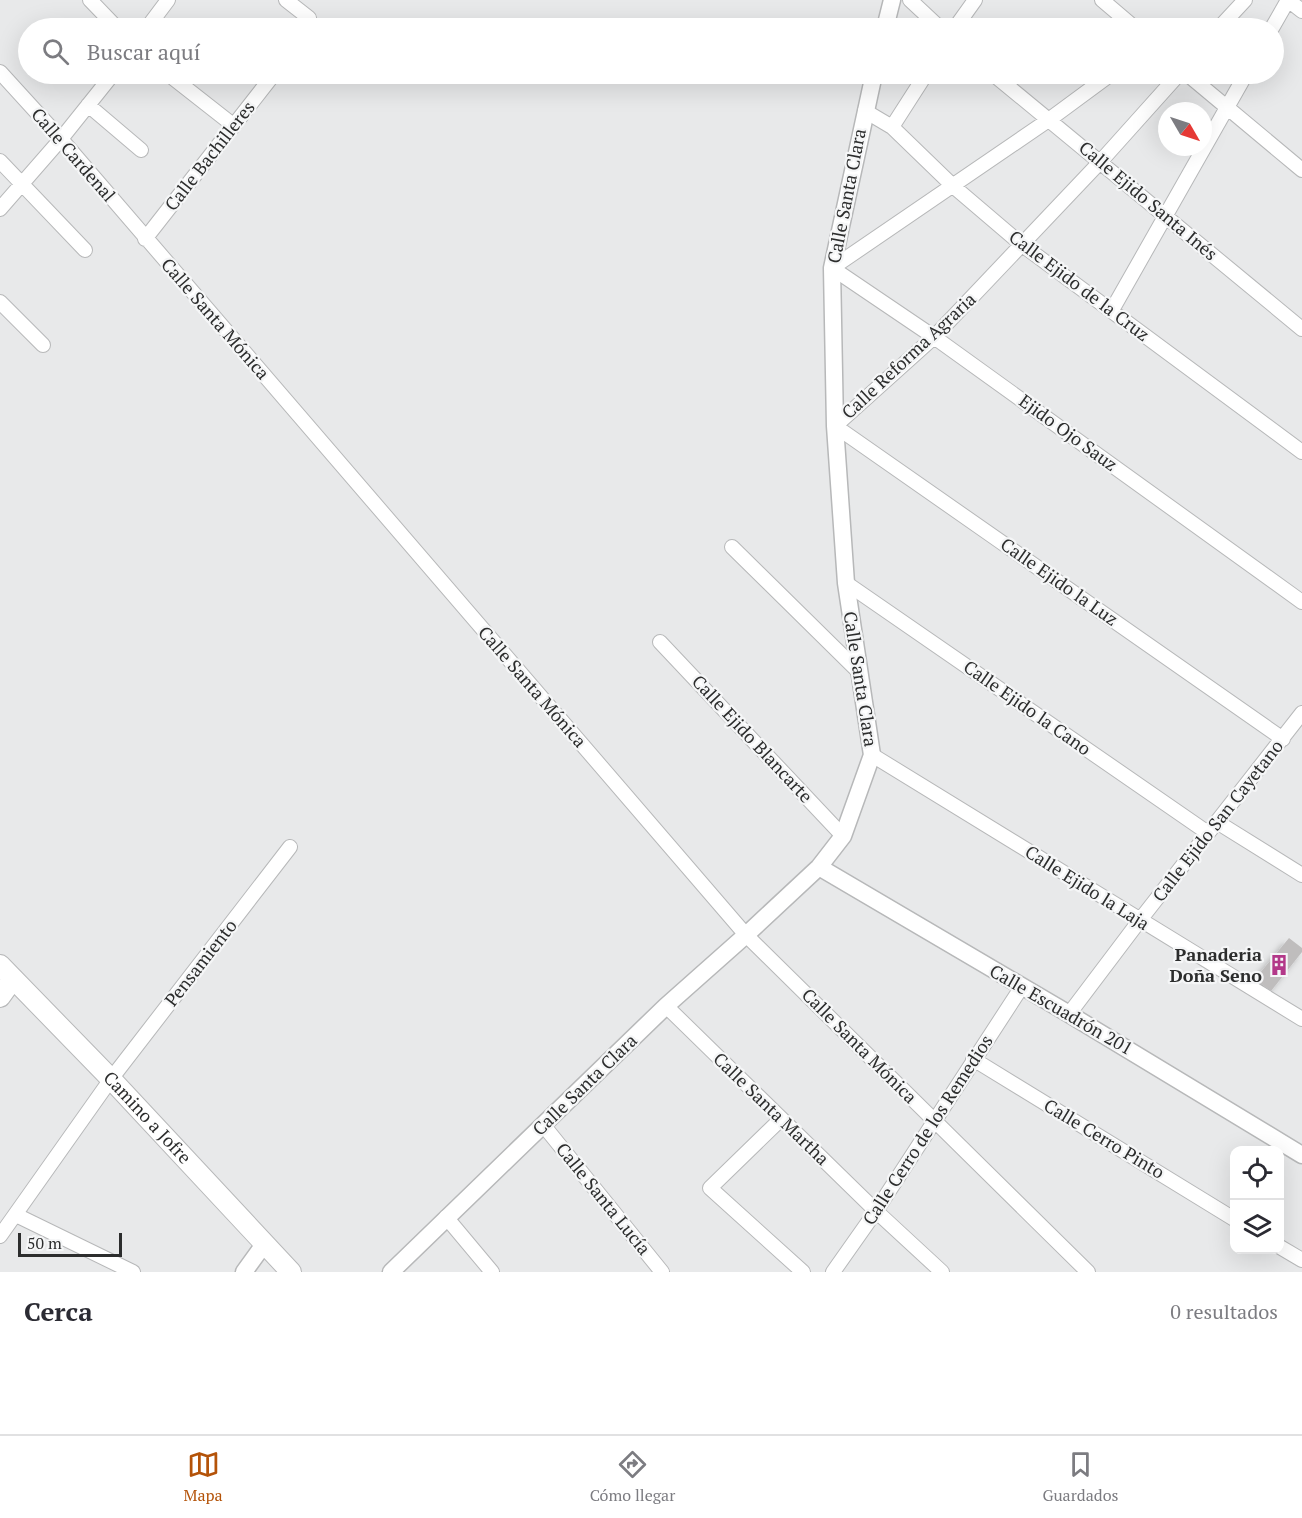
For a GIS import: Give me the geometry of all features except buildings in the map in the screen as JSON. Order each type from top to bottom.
[{"type":"main road","name":"Camino a Jofre","points":[[6,972],[111,1078],[291,1272]]},
{"type":"main road","points":[[0,997],[6,972]]},
{"type":"street","points":[[90,0],[107,18]]},
{"type":"street","points":[[154,18],[168,0]]},
{"type":"street","points":[[286,0],[303,18]]},
{"type":"street","points":[[888,18],[892,0]]},
{"type":"street","points":[[910,0],[929,18]]},
{"type":"street","points":[[962,18],[975,0]]},
{"type":"street","points":[[1102,0],[1123,18]]},
{"type":"street","points":[[1228,18],[1245,0]]},
{"type":"street","points":[[1278,18],[1288,0],[1302,11]]},
{"type":"street","name":"Calle Cardenal","points":[[0,72],[61,139],[145,239]]},
{"type":"street","points":[[0,209],[105,84]]},
{"type":"street","points":[[181,84],[233,125]]},
{"type":"street","name":"Calle Bachilleres","points":[[145,239],[266,84]]},
{"type":"street","name":"Calle Santa Clara","points":[[391,1272],[446,1216],[544,1126],[666,1006],[819,867],[843,836],[872,755],[846,583],[835,426],[832,268],[872,84]]},
{"type":"street","points":[[892,127],[920,84]]},
{"type":"street","name":"Calle Ejido Santa Inés","points":[[1006,84],[1167,215],[1302,329]]},
{"type":"street","points":[[832,268],[1097,84]]},
{"type":"street","name":"Calle Reforma Agraria","points":[[835,426],[934,337],[1101,161],[1170,84]]},
{"type":"street","points":[[1200,84],[1302,170]]},
{"type":"street","points":[[1112,310],[1240,84]]},
{"type":"street","points":[[88,105],[141,150]]},
{"type":"street","name":"Calle Ejido de la Cruz","points":[[865,111],[892,127],[953,186],[1021,244],[1302,452]]},
{"type":"street","points":[[0,161],[86,250]]},
{"type":"street","name":"Calle Santa Mónica","points":[[145,239],[746,935],[1088,1272]]},
{"type":"street","name":"Ejido Ojo Sauz","points":[[832,268],[934,337],[1302,602]]},
{"type":"street","points":[[0,302],[43,345]]},
{"type":"street","name":"Calle Ejido la Luz","points":[[835,426],[1283,739]]},
{"type":"street","points":[[732,547],[859,672]]},
{"type":"street","name":"Calle Ejido la Cano","points":[[846,583],[1208,833]]},
{"type":"street","name":"Calle Ejido Blancarte","points":[[660,642],[843,836]]},
{"type":"street","name":"Calle Ejido San Cayetano","points":[[1070,1014],[1208,833],[1283,739],[1297,728],[1302,713]]},
{"type":"street","name":"Calle Ejido la Laja","points":[[872,755],[1302,1019]]},
{"type":"street","points":[[1217,822],[1302,875]]},
{"type":"street","name":"Pensamiento","points":[[0,1236],[111,1078],[290,847]]},
{"type":"street","name":"Calle Escuadrón 201","points":[[819,867],[1022,988],[1070,1014],[1302,1155]]},
{"type":"street","name":"Calle Cerro de los Remedios","points":[[834,1272],[1022,988]]},
{"type":"street","name":"Calle Santa Martha","points":[[666,1006],[876,1211],[942,1272]]},
{"type":"street","name":"Calle Cerro Pinto","points":[[973,1059],[1230,1217]]},
{"type":"street","points":[[781,1119],[710,1188],[803,1272]]},
{"type":"street","name":"Calle Santa Lucía","points":[[544,1126],[662,1272]]},
{"type":"street","points":[[16,1215],[133,1272]]},
{"type":"street","points":[[446,1216],[492,1272]]},
{"type":"street","points":[[244,1272],[265,1243]]},
{"type":"street","points":[[1284,1249],[1302,1260]]},
{"type":"place","name":"Panaderia Doña Seno","points":[[1279,965]]}]
